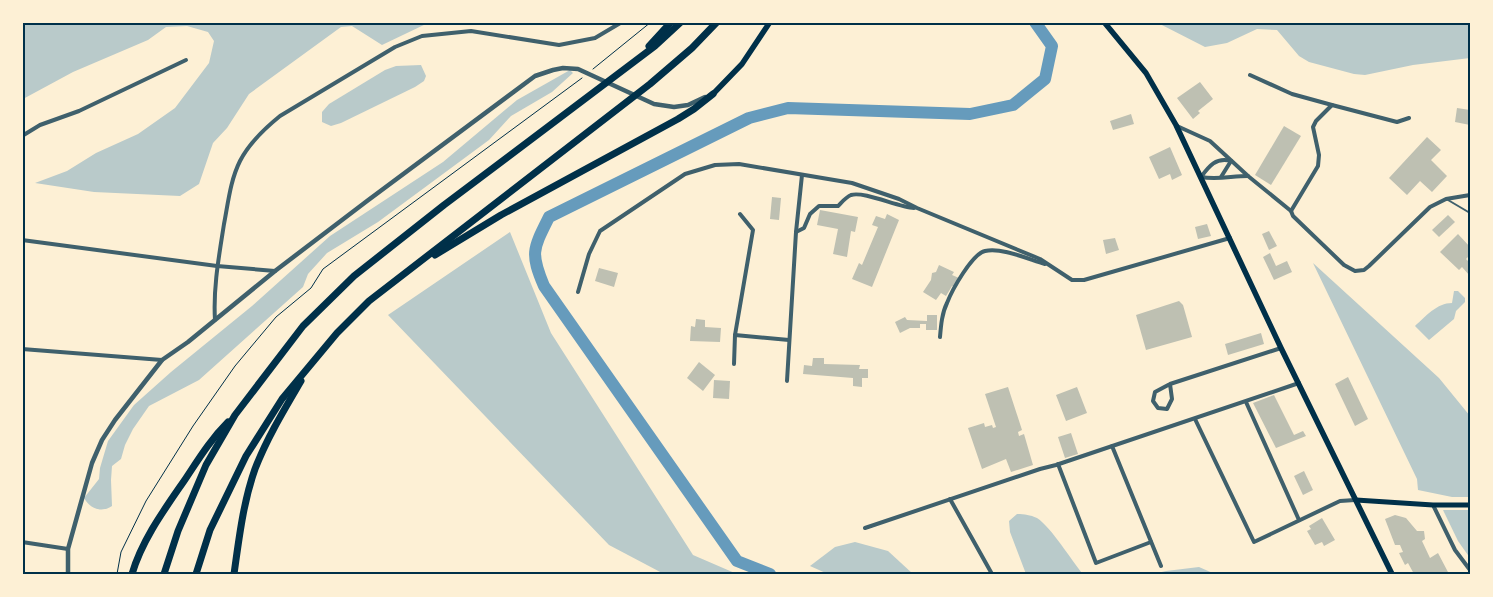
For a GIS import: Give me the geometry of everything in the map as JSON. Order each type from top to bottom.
[{"type":"highway","points":[[636,60],[670,22]]},
{"type":"highway","points":[[132,574],[143,546],[155,524],[213,437],[235,415],[303,326],[354,276],[618,72],[655,46],[681,22]]},
{"type":"highway","points":[[196,574],[210,530],[246,456],[282,399],[337,333],[369,302],[650,84],[692,48],[717,22]]},
{"type":"highway","points":[[403,275],[501,214],[694,110],[713,94]]},
{"type":"highway","points":[[234,574],[248,491],[267,442],[310,364]]},
{"type":"highway","points":[[164,574],[178,531],[203,474],[235,415]]},
{"type":"main road","points":[[713,94],[742,64],[770,22]]},
{"type":"main road","points":[[1104,22],[1146,73],[1176,125],[1392,574]]},
{"type":"main road","points":[[1356,500],[1433,505],[1470,505]]},
{"type":"street","points":[[216,320],[214,306],[217,266],[230,192],[239,162],[249,146],[264,129],[280,116],[395,47],[422,36],[471,31],[559,45],[595,38],[622,22]]},
{"type":"street","points":[[22,136],[40,125],[79,111],[186,60]]},
{"type":"street","points":[[68,574],[68,549],[92,463],[102,440],[138,389],[162,360],[367,201],[535,76],[562,68],[578,69],[654,104],[674,107],[688,105],[713,94]]},
{"type":"street","points":[[1250,74],[1292,94],[1397,122],[1409,118]]},
{"type":"street","points":[[1291,211],[1318,166],[1319,154],[1313,127],[1316,121],[1332,105]]},
{"type":"street","points":[[1176,125],[1210,141],[1248,176],[1291,211],[1295,218],[1344,265],[1355,271],[1364,270],[1370,266],[1430,207],[1446,199],[1470,195]]},
{"type":"street","points":[[1201,177],[1212,164],[1222,159],[1232,161]]},
{"type":"street","points":[[1220,179],[1232,161]]},
{"type":"street","points":[[578,292],[589,254],[600,232],[685,174],[715,165],[738,164],[852,183],[899,199],[1040,259],[1072,280],[1084,280],[1230,238]]},
{"type":"street","points":[[787,381],[796,232],[802,175]]},
{"type":"street","points":[[1201,177],[1220,179],[1233,176],[1248,176]]},
{"type":"street","points":[[796,232],[804,228],[810,214],[819,206],[838,206],[846,198],[853,195],[864,196],[907,208],[917,208]]},
{"type":"street","points":[[734,364],[735,335],[753,230],[740,214]]},
{"type":"street","points":[[22,240],[217,266],[275,271]]},
{"type":"street","points":[[940,337],[943,314],[947,303],[974,258],[983,251],[997,250],[1050,266]]},
{"type":"street","points":[[735,335],[789,340]]},
{"type":"street","points":[[1170,384],[1172,399],[1167,409],[1158,408],[1153,401],[1155,392],[1170,384],[1282,348]]},
{"type":"street","points":[[22,349],[162,360]]},
{"type":"street","points":[[866,528],[1299,383]]},
{"type":"street","points":[[1246,402],[1300,520]]},
{"type":"street","points":[[1195,419],[1254,542],[1340,500],[1356,500]]},
{"type":"street","points":[[1112,446],[1161,566]]},
{"type":"street","points":[[1058,464],[1096,563],[1151,542]]},
{"type":"street","points":[[950,499],[992,574]]},
{"type":"street","points":[[1433,505],[1455,550],[1470,570]]},
{"type":"street","points":[[22,542],[68,549]]},
{"type":"lane","points":[[1446,199],[1470,213]]},
{"type":"path","points":[[591,71],[651,22]]},
{"type":"shaded area","points":[[23,22],[428,23],[382,45],[352,26],[341,27],[249,94],[227,128],[213,143],[199,184],[180,196],[94,192],[35,183],[67,171],[96,153],[138,134],[175,108],[209,63],[214,41],[208,32],[187,26],[166,27],[148,40],[73,72],[23,99]]},
{"type":"shaded area","points":[[1158,23],[1470,23],[1470,58],[1413,65],[1365,75],[1354,74],[1309,62],[1299,56],[1277,30],[1257,29],[1227,43],[1205,47]]},
{"type":"shaded area","points":[[421,65],[426,76],[424,81],[415,87],[341,123],[331,126],[322,122],[322,112],[329,104],[385,70],[396,66]]},
{"type":"shaded area","points":[[570,70],[573,73],[552,92],[511,116],[489,140],[378,222],[327,253],[308,274],[303,287],[199,380],[149,406],[133,429],[121,459],[112,466],[112,506],[96,509],[87,502],[84,498],[99,479],[100,468],[108,441],[134,405],[252,306],[330,236],[443,162],[517,100]]},
{"type":"shaded area","points":[[510,232],[551,333],[693,555],[737,574],[664,574],[609,545],[388,315]]},
{"type":"shaded area","points":[[1313,263],[1439,378],[1470,416],[1470,497],[1452,497],[1418,490],[1417,479]]},
{"type":"shaded area","points":[[1454,291],[1458,291],[1465,298],[1465,302],[1456,311],[1454,319],[1429,340],[1415,326],[1441,305],[1452,303]]},
{"type":"shaded area","points":[[1443,510],[1470,510],[1470,558],[1458,541]]},
{"type":"shaded area","points":[[1017,514],[1032,516],[1043,523],[1083,574],[1026,574],[1010,532],[1009,521]]},
{"type":"shaded area","points":[[855,542],[888,551],[913,574],[828,574],[810,566],[835,547]]},
{"type":"shaded area","points":[[1199,567],[1215,574],[1153,574],[1166,571]]},
{"type":"building","points":[[1200,82],[1213,99],[1198,111],[1200,113],[1193,119],[1177,98]]},
{"type":"building","points":[[1457,108],[1470,110],[1470,125],[1455,122]]},
{"type":"building","points":[[1131,114],[1134,124],[1113,130],[1110,121]]},
{"type":"building","points":[[1284,126],[1301,136],[1271,185],[1255,175]]},
{"type":"building","points":[[1427,137],[1441,150],[1431,160],[1447,176],[1432,192],[1420,181],[1407,195],[1389,178]]},
{"type":"building","points":[[1170,147],[1182,175],[1172,180],[1170,174],[1159,179],[1149,157]]},
{"type":"building","points":[[772,197],[781,198],[779,220],[770,219]]},
{"type":"building","points":[[820,210],[858,217],[855,232],[851,231],[847,257],[833,254],[838,229],[817,225]]},
{"type":"building","points":[[887,214],[899,220],[872,287],[852,279],[859,263],[862,265],[878,227],[872,225],[876,216],[885,219]]},
{"type":"building","points":[[1448,215],[1455,222],[1439,237],[1432,230]]},
{"type":"building","points":[[1207,224],[1211,236],[1198,239],[1195,227]]},
{"type":"building","points":[[1269,231],[1277,246],[1269,250],[1262,234]]},
{"type":"building","points":[[1458,234],[1470,247],[1470,255],[1466,259],[1470,263],[1470,276],[1462,267],[1459,270],[1440,252]]},
{"type":"building","points":[[1115,238],[1119,250],[1106,254],[1103,240]]},
{"type":"building","points":[[1270,253],[1276,266],[1287,261],[1292,272],[1274,280],[1263,257]]},
{"type":"building","points":[[939,265],[954,272],[952,275],[959,278],[955,287],[952,286],[946,296],[941,293],[936,300],[923,292],[931,280],[932,273],[936,272]]},
{"type":"building","points":[[599,268],[618,273],[614,287],[595,281]]},
{"type":"building","points":[[1179,301],[1183,305],[1192,337],[1146,350],[1136,315]]},
{"type":"building","points":[[927,315],[937,315],[937,330],[926,330],[926,324],[920,324],[920,328],[910,328],[900,333],[895,322],[905,317],[907,320],[927,321]]},
{"type":"building","points":[[696,319],[705,320],[705,327],[721,328],[720,342],[690,341],[691,326],[695,327]]},
{"type":"building","points":[[1261,333],[1264,344],[1228,355],[1225,344]]},
{"type":"building","points":[[813,358],[824,358],[824,364],[860,365],[859,369],[868,369],[868,378],[862,378],[862,387],[853,386],[853,378],[803,374],[804,365],[812,366]]},
{"type":"building","points":[[699,362],[715,375],[703,391],[687,378]]},
{"type":"building","points":[[1348,377],[1368,419],[1355,426],[1335,384]]},
{"type":"building","points":[[714,380],[730,381],[729,399],[713,398]]},
{"type":"building","points":[[1008,387],[1022,430],[1018,432],[1019,436],[1024,434],[1033,465],[1011,472],[1006,459],[982,469],[968,428],[984,423],[985,427],[992,425],[993,428],[996,427],[985,394]]},
{"type":"building","points":[[1077,387],[1087,413],[1066,421],[1056,395]]},
{"type":"building","points":[[1274,395],[1294,435],[1303,431],[1306,436],[1276,448],[1253,403]]},
{"type":"building","points":[[1071,433],[1078,454],[1065,458],[1058,437]]},
{"type":"building","points":[[1304,471],[1313,490],[1303,495],[1294,476]]},
{"type":"building","points":[[1395,515],[1406,518],[1417,531],[1424,531],[1425,539],[1422,541],[1430,558],[1438,553],[1449,574],[1414,574],[1408,563],[1405,565],[1399,553],[1403,552],[1400,545],[1395,545],[1385,519]]},
{"type":"building","points":[[1322,518],[1335,540],[1324,546],[1322,542],[1315,545],[1307,531],[1311,529],[1309,526]]},
{"type":"waterway","points":[[770,574],[737,561],[544,286],[537,266],[535,251],[549,217],[749,118],[788,108],[970,114],[1013,105],[1045,79],[1052,46],[1035,22]]}]
